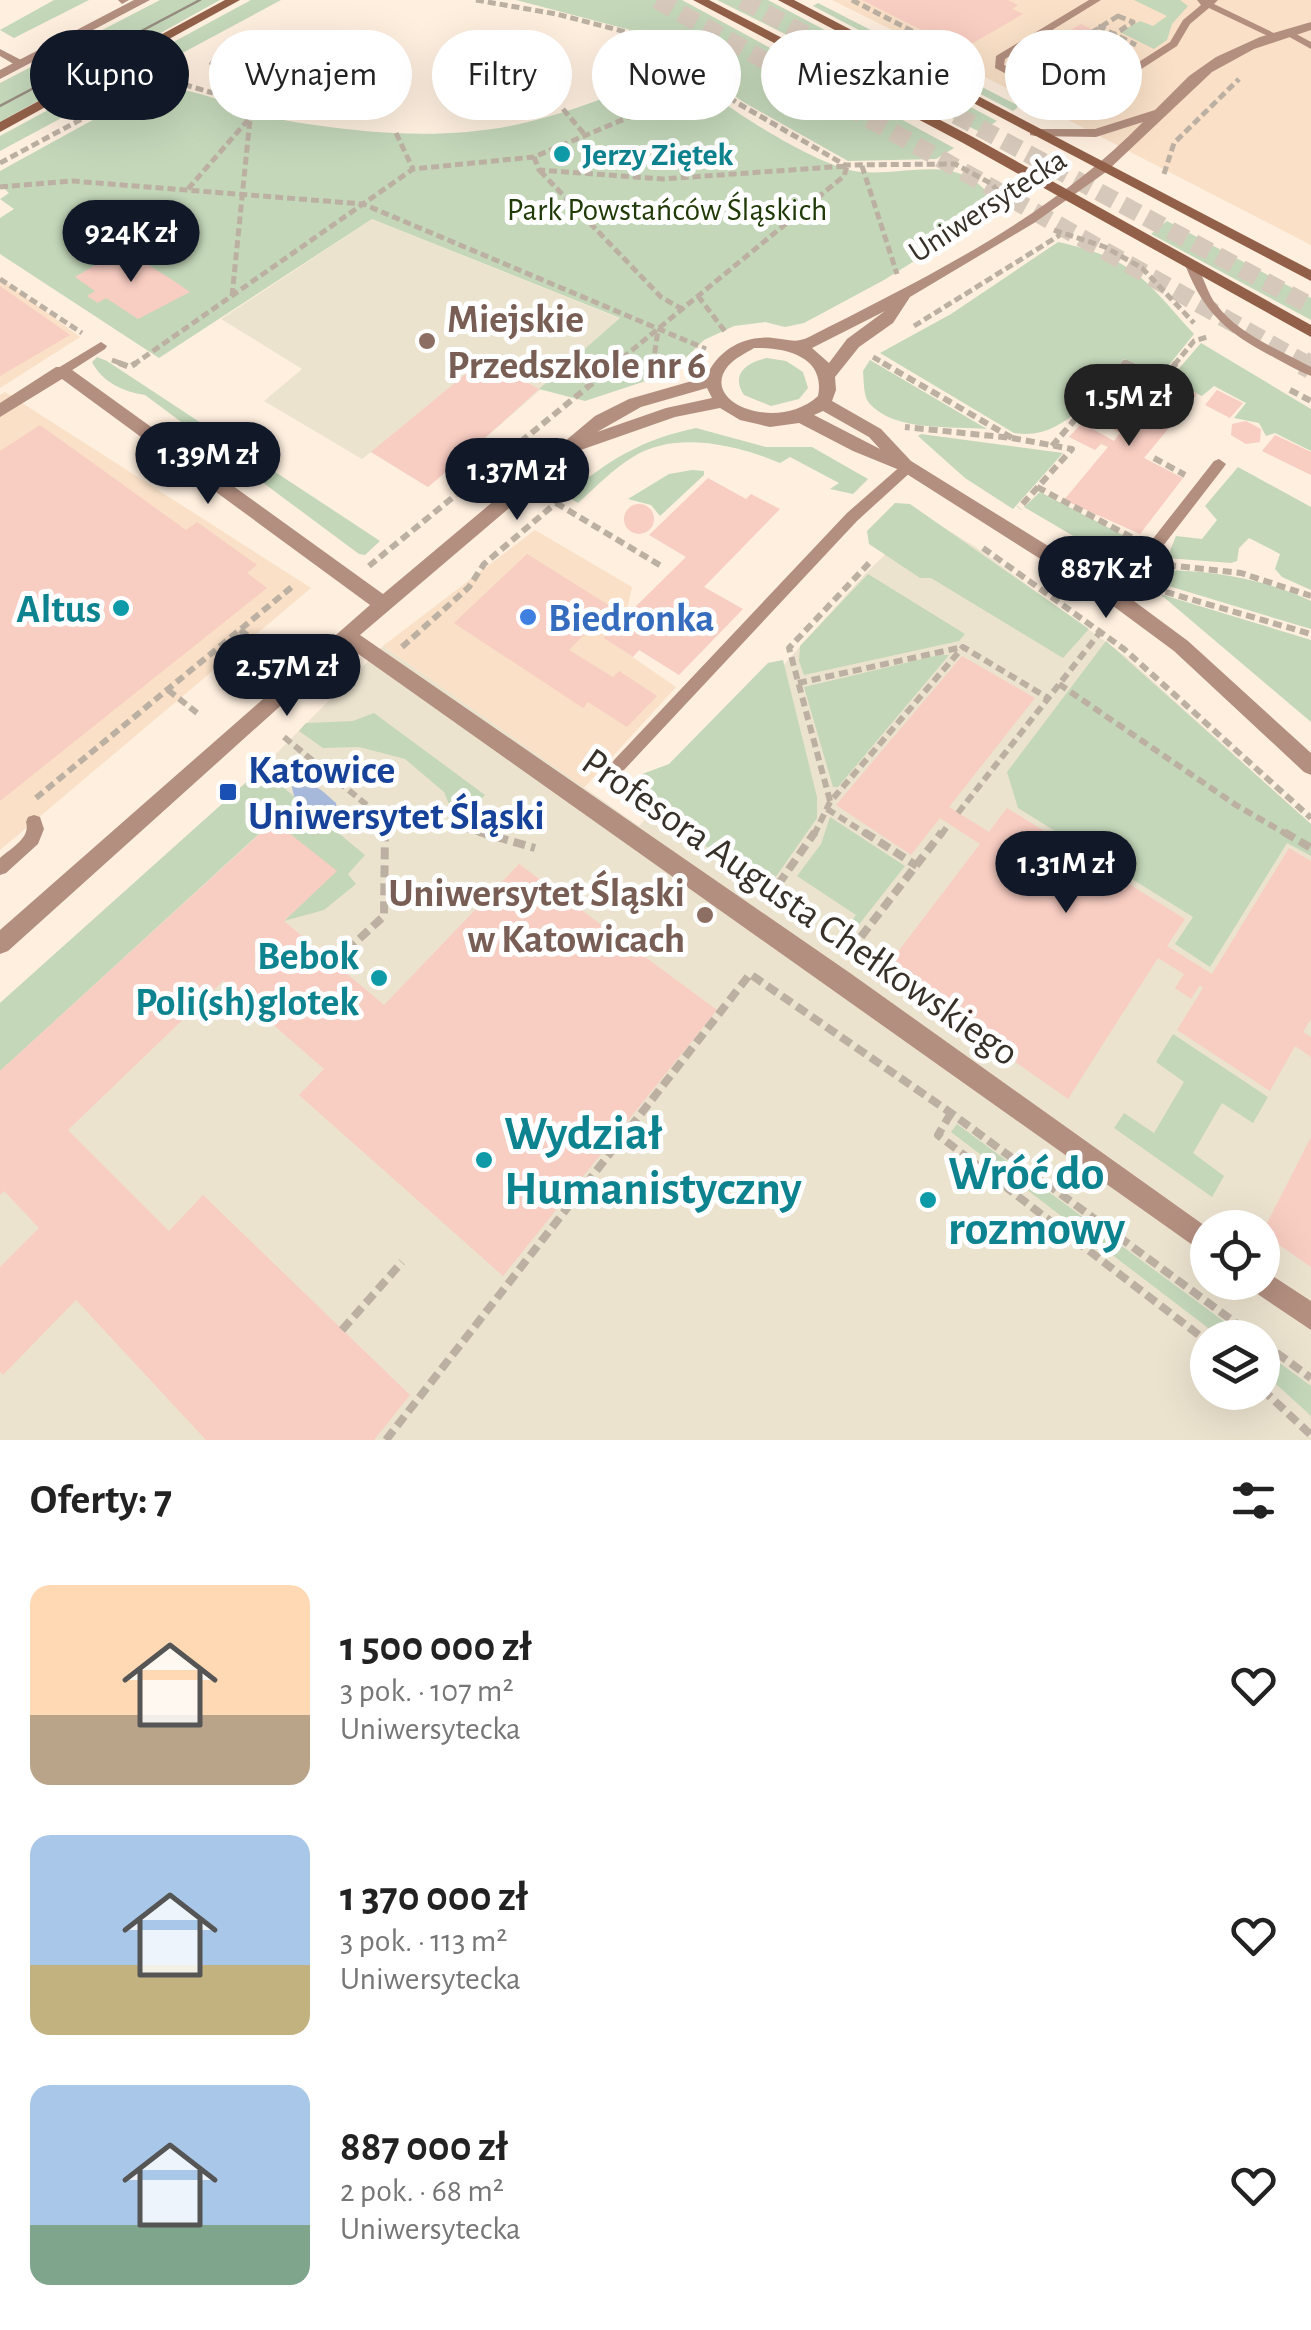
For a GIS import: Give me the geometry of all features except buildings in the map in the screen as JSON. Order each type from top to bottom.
[{"type":"main road","points":[[0,128],[234,0]]},
{"type":"main road","points":[[699,0],[1066,194],[1311,332]]},
{"type":"main road","points":[[784,0],[1311,276]]},
{"type":"street","points":[[0,75],[144,0]]},
{"type":"street","name":"Uniwersytecka","points":[[800,348],[868,310],[904,296],[1066,194],[1104,167],[1221,60],[1281,34],[1311,26]]},
{"type":"street","points":[[1035,132],[1112,130],[1161,111]]},
{"type":"street","name":"Uniwersytecka","points":[[828,374],[853,343],[887,319],[904,296]]},
{"type":"street","points":[[782,343],[800,348],[816,358],[828,374],[828,393],[823,403],[803,417],[772,422],[751,419],[721,402],[712,381],[716,367],[730,352],[751,344],[782,343]]},
{"type":"street","points":[[0,411],[62,371],[383,604]]},
{"type":"street","points":[[0,944],[346,635],[570,447],[591,424],[610,414],[712,381]]},
{"type":"street","points":[[570,447],[672,412],[721,402]]},
{"type":"street","points":[[823,403],[875,434],[908,467]]},
{"type":"street","points":[[803,417],[859,448],[908,467],[1112,595],[1181,646],[1311,766]]},
{"type":"street","name":"Profesora Augusta Chełkowskiego","points":[[346,635],[1190,1231]]},
{"type":"street","points":[[1280,1295],[1311,1318]]},
{"type":"lane","points":[[1049,30],[1096,0]]},
{"type":"lane","points":[[1142,65],[1178,40],[1186,22],[1207,2],[1311,46]]},
{"type":"lane","points":[[0,52],[21,64]]},
{"type":"lane","points":[[1192,267],[1200,294],[1217,318],[1311,372]]},
{"type":"lane","points":[[62,371],[100,346]]},
{"type":"lane","points":[[1112,595],[1219,464]]},
{"type":"lane","points":[[619,765],[842,527],[908,467]]},
{"type":"lane","points":[[0,868],[32,839],[34,822]]},
{"type":"path","points":[[476,0],[620,30]]},
{"type":"path","points":[[852,0],[910,30]]},
{"type":"path","points":[[1073,15],[1105,30]]},
{"type":"path","points":[[1094,30],[1118,16],[1133,22],[1120,30]]},
{"type":"path","points":[[1142,48],[1158,55]]},
{"type":"path","points":[[1164,174],[1174,143],[1247,72]]},
{"type":"path","points":[[0,163],[153,83],[179,83],[209,92]]},
{"type":"path","points":[[741,106],[847,166]]},
{"type":"path","points":[[572,119],[586,134]]},
{"type":"path","points":[[188,189],[249,120]]},
{"type":"path","points":[[232,296],[250,120]]},
{"type":"path","points":[[130,365],[412,168],[534,156],[621,120]]},
{"type":"path","points":[[396,132],[412,168]]},
{"type":"path","points":[[534,156],[539,170],[661,297],[682,309]]},
{"type":"path","points":[[539,170],[663,180],[847,166],[955,164],[992,184],[1008,207],[1016,210]]},
{"type":"path","points":[[402,541],[844,176],[847,166]]},
{"type":"path","points":[[862,166],[898,275]]},
{"type":"path","points":[[0,187],[72,180],[364,204],[706,350]]},
{"type":"path","points":[[901,333],[947,308],[1058,232],[1105,247],[1142,268],[1214,344]]},
{"type":"path","points":[[0,279],[100,346]]},
{"type":"path","points":[[698,296],[727,335]]},
{"type":"path","points":[[1052,446],[1126,362],[1163,379],[1194,340],[1207,337]]},
{"type":"path","points":[[876,347],[866,352],[1012,438]]},
{"type":"path","points":[[1277,382],[1311,401]]},
{"type":"path","points":[[900,426],[1072,449],[1014,512]]},
{"type":"path","points":[[398,650],[469,587],[484,564],[556,503],[575,480]]},
{"type":"path","points":[[1038,488],[1145,551],[1156,564],[1238,570],[1268,577],[1311,596]]},
{"type":"path","points":[[556,503],[663,567]]},
{"type":"path","points":[[980,545],[1101,630],[1311,818]]},
{"type":"path","points":[[872,560],[790,648],[828,805],[917,866]]},
{"type":"path","points":[[459,580],[469,587]]},
{"type":"path","points":[[30,802],[294,586]]},
{"type":"path","points":[[1146,588],[1162,589],[1311,634]]},
{"type":"path","points":[[240,630],[272,654]]},
{"type":"path","points":[[958,812],[1101,630]]},
{"type":"path","points":[[798,684],[933,650],[963,647],[1048,698]]},
{"type":"path","points":[[767,900],[812,839],[828,805],[963,647]]},
{"type":"path","points":[[1059,684],[1236,805],[1311,848]]},
{"type":"path","points":[[168,690],[201,716]]},
{"type":"path","points":[[284,738],[385,820],[423,817],[535,848]]},
{"type":"path","points":[[333,963],[384,916],[385,820]]},
{"type":"path","points":[[846,956],[949,824]]},
{"type":"path","points":[[386,1440],[750,974],[951,1113],[1232,1320]]},
{"type":"path","points":[[951,1113],[938,1134],[1190,1328]]},
{"type":"path","points":[[342,1330],[402,1262]]},
{"type":"path","points":[[1280,1355],[1311,1378]]},
{"type":"path","points":[[1280,1406],[1311,1436]]},
{"type":"shaded area","points":[[832,0],[1311,0],[1311,245],[1068,120],[1142,120],[1142,30],[1005,30],[1005,87],[985,77],[985,30],[892,30]]},
{"type":"shaded area","name":"Miejskie Przedszkole nr 6","points":[[372,219],[621,319],[467,454],[473,458],[459,470],[452,466],[428,487],[371,452],[362,459],[264,401],[302,369],[221,319]]},
{"type":"shaded area","points":[[0,278],[80,337],[0,388]]},
{"type":"shaded area","name":"Altus","points":[[5,392],[311,588],[0,850],[0,395]]},
{"type":"shaded area","name":"Uniwersytet Śląski w Katowicach","points":[[925,516],[974,546],[1124,655],[1311,824],[1311,1440],[0,1440],[0,1003],[261,769],[383,646],[639,826],[866,573]]},
{"type":"shaded area","points":[[535,530],[632,587],[626,616],[605,638],[676,687],[584,788],[383,646]]},
{"type":"green space","points":[[54,0],[89,0],[14,38],[0,30]]},
{"type":"green space","points":[[160,0],[220,0],[166,30],[102,30]]},
{"type":"green space","points":[[251,0],[281,0],[225,30],[209,30],[209,39],[189,49],[189,34]]},
{"type":"green space","points":[[516,0],[682,0],[737,30],[631,30]]},
{"type":"green space","points":[[717,0],[768,0],[825,30],[777,30]]},
{"type":"green space","points":[[1134,0],[1180,0],[1188,6],[1172,24],[1167,40],[1154,49],[1142,43],[1142,30],[1124,30],[1140,21],[1153,26],[1167,16]]},
{"type":"green space","points":[[818,3],[871,30],[859,30],[813,6]]},
{"type":"green space","points":[[741,32],[761,43],[761,112],[741,100]]},
{"type":"green space","points":[[30,67],[30,105],[0,122],[0,83]]},
{"type":"green space","points":[[985,89],[1005,99],[1005,107],[985,96]]},
{"type":"green space","name":"Park Powstańców Śląskich","points":[[189,92],[209,97],[209,120],[285,120],[371,132],[455,133],[535,120],[572,120],[572,109],[592,103],[592,120],[741,120],[741,115],[793,146],[842,168],[861,172],[936,169],[970,178],[999,208],[884,280],[804,323],[785,327],[765,322],[734,326],[704,340],[670,373],[585,401],[539,389],[620,318],[372,219],[159,358],[0,254],[0,218],[14,209],[0,199],[9,193],[0,185],[0,171],[93,120],[189,120]]},
{"type":"green space","points":[[985,115],[997,121],[980,132],[956,120],[985,120]]},
{"type":"green space","points":[[30,120],[58,120],[0,151],[0,136]]},
{"type":"green space","points":[[775,120],[903,120],[954,148],[936,159],[848,161]]},
{"type":"green space","points":[[1167,221],[1311,298],[1311,320],[1151,234]]},
{"type":"green space","points":[[1058,242],[1122,264],[1149,285],[1194,334],[1161,375],[1124,359],[1063,422],[1032,434],[1014,433],[880,353],[951,314]]},
{"type":"green space","points":[[1201,343],[1311,409],[1311,451],[1275,433],[1266,436],[1259,423],[1234,418],[1246,403],[1214,386],[1202,396],[1169,380]]},
{"type":"green space","points":[[97,357],[380,541],[365,555],[359,554],[145,395],[122,389],[108,380],[92,362]]},
{"type":"green space","points":[[767,358],[786,361],[803,372],[808,388],[799,399],[771,406],[744,395],[739,381],[743,370]]},
{"type":"green space","points":[[870,360],[987,429],[924,426],[880,412],[869,403],[865,392],[863,371]]},
{"type":"green space","points":[[696,428],[766,447],[812,447],[868,479],[853,494],[830,489],[839,483],[790,457],[780,463],[726,446],[687,442],[650,449],[633,457],[578,503],[566,496],[626,453],[659,438]]},
{"type":"green space","points":[[918,436],[1063,453],[1013,509],[965,478]]},
{"type":"green space","points":[[1238,467],[1311,507],[1311,590],[1282,577],[1275,569],[1280,554],[1249,538],[1239,548],[1237,561],[1231,563],[1167,558],[1176,536],[1202,539],[1217,520],[1205,506]]},
{"type":"green space","points":[[704,471],[704,475],[660,516],[651,505],[628,499],[669,474]]},
{"type":"green space","points":[[1040,492],[1138,543],[1125,558],[1109,557],[1024,507]]},
{"type":"green space","points":[[895,503],[910,504],[1089,629],[1063,658],[931,578],[920,578],[869,544],[867,531]]},
{"type":"green space","points":[[1148,570],[1232,576],[1272,586],[1311,601],[1311,629],[1142,578]]},
{"type":"green space","points":[[868,574],[965,634],[959,641],[804,675],[799,661],[800,646]]},
{"type":"green space","points":[[1160,594],[1311,640],[1311,722]]},
{"type":"green space","points":[[1106,641],[1311,824],[1311,856],[1287,843],[1210,967],[1175,944],[1193,917],[1018,808],[1007,772]]},
{"type":"green space","points":[[949,655],[838,787],[833,787],[804,687]]},
{"type":"green space","points":[[783,660],[817,797],[817,818],[768,888],[632,796],[637,776],[669,764],[768,663]]},
{"type":"green space","points":[[374,713],[485,795],[467,813],[451,809],[444,792],[405,759],[359,747],[323,748],[299,731],[306,723],[353,721]]},
{"type":"green space","points":[[261,769],[365,855],[348,874],[356,884],[324,910],[284,921],[336,871],[273,821],[0,1071],[0,1003]]},
{"type":"green space","points":[[830,817],[905,866],[845,942],[839,938],[856,915],[797,876],[821,844]]},
{"type":"green space","points":[[1173,1034],[1268,1097],[1253,1123],[1222,1103],[1193,1153],[1224,1176],[1212,1197],[1114,1128],[1124,1113],[1154,1133],[1184,1082],[1156,1062]]},
{"type":"green space","points":[[957,1124],[1222,1320],[1198,1320],[951,1132]]},
{"type":"green space","points":[[1280,1363],[1311,1386],[1311,1416],[1280,1388]]},
{"type":"water","points":[[296,781],[318,788],[336,803],[337,810],[331,816],[304,809],[293,794]]},
{"type":"tunnel","points":[[657,0],[1308,365]]},
{"type":"tunnel","points":[[742,0],[1311,306]]},
{"type":"tunnel","points":[[1303,363],[1311,367]]},
{"type":"tram line","points":[[0,106],[200,0]]},
{"type":"place","name":"Jerzy Ziętek","points":[[562,154]]},
{"type":"place","name":"Miejskie Przedszkole nr 6","points":[[427,341]]},
{"type":"place","name":"Altus","points":[[121,608]]},
{"type":"place","name":"Biedronka","points":[[528,617]]},
{"type":"place","name":"Katowice Uniwersytet Śląski","points":[[228,792]]},
{"type":"place","name":"Uniwersytet Śląski w Katowicach","points":[[705,915]]},
{"type":"place","name":"Bebok Poli(sh)glotek","points":[[379,978]]},
{"type":"place","name":"Wydział Humanistyczny","points":[[484,1160]]},
{"type":"place","name":"Wróć do rozmowy","points":[[928,1200]]}]
